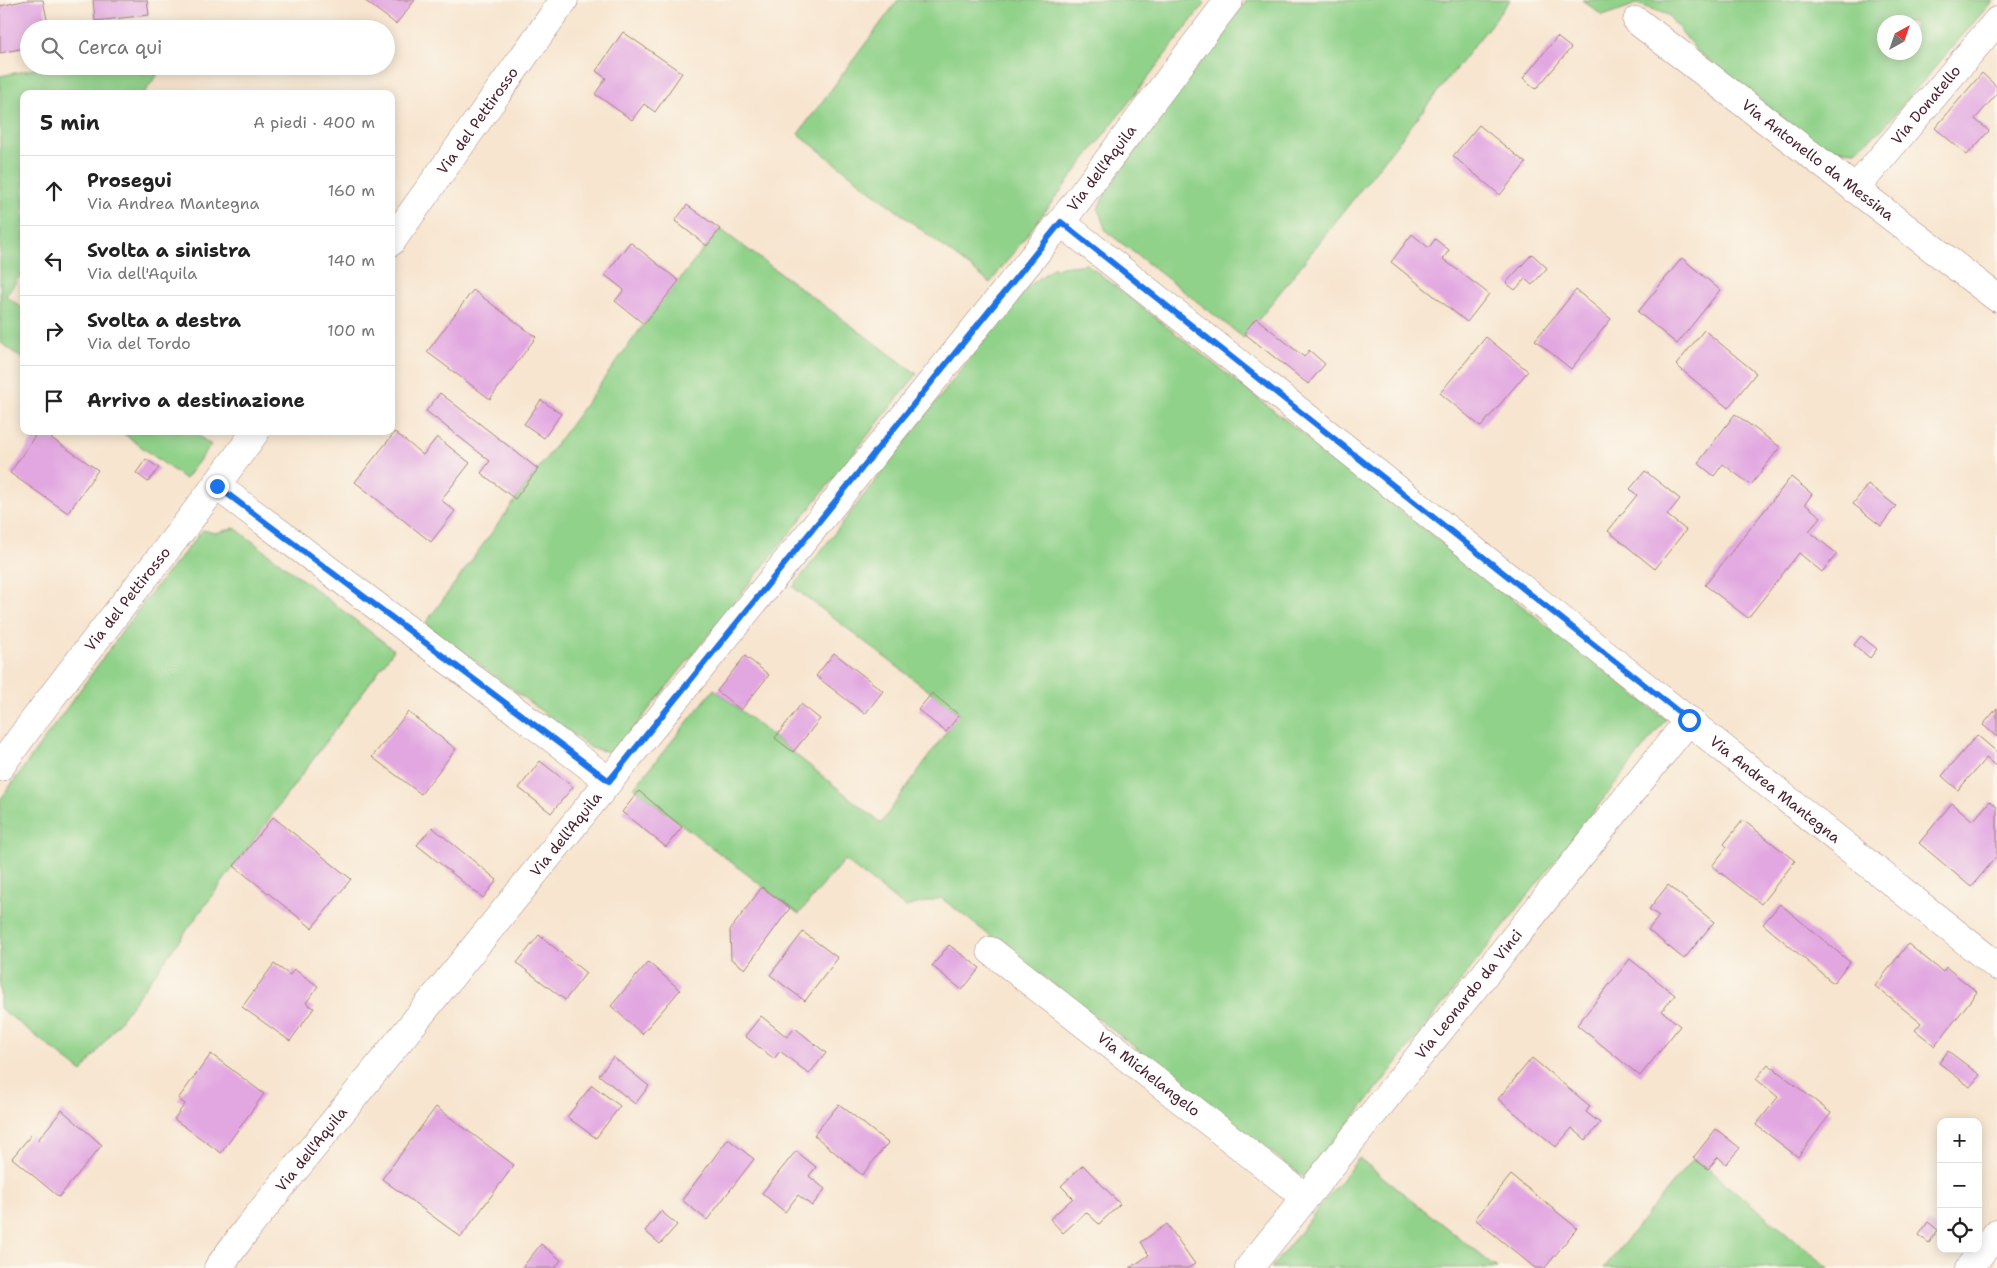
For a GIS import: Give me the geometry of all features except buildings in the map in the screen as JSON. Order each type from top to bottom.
[{"type":"street","name":"Via del Pettirosso","points":[[395,236],[564,0]]},
{"type":"street","name":"Via dell'Aquila","points":[[218,1268],[247,1229],[1061,222],[1227,1]]},
{"type":"street","name":"Via Antonello da Messina","points":[[1638,21],[1997,298]]},
{"type":"street","name":"Via Donatello","points":[[1855,189],[1997,21]]},
{"type":"street","name":"Via Andrea Mantegna","points":[[1061,222],[1997,966]]},
{"type":"street","name":"Via del Pettirosso","points":[[0,767],[40,709],[217,486],[253,435]]},
{"type":"street","points":[[217,486],[609,781]]},
{"type":"street","name":"Via Leonardo da Vinci","points":[[1248,1268],[1689,720]]},
{"type":"street","name":"Via Michelangelo","points":[[991,951],[1305,1198]]},
{"type":"street","points":[[1969,1268],[1997,1233]]},
{"type":"green space","points":[[898,0],[1201,0],[1205,3],[990,283],[798,134]]},
{"type":"green space","points":[[1247,0],[1510,0],[1244,338],[1106,231],[1098,209],[1106,191]]},
{"type":"green space","points":[[1582,0],[1993,0],[1882,129],[1855,151],[1831,149],[1804,135],[1697,51],[1668,15],[1637,4],[1603,16]]},
{"type":"green space","points":[[20,72],[20,75],[157,75],[146,90],[20,90],[20,276],[6,296],[20,306],[20,357],[0,342],[0,76]]},
{"type":"green space","points":[[720,229],[917,374],[614,753],[591,748],[425,624],[644,324]]},
{"type":"green space","points":[[1087,264],[1666,719],[1306,1179],[941,898],[905,907],[844,860],[799,914],[634,788],[714,689],[881,823],[959,714],[793,587],[1022,291],[1053,268]]},
{"type":"green space","points":[[125,435],[197,435],[211,445],[185,479]]},
{"type":"green space","points":[[235,528],[394,650],[82,1072],[0,1008],[0,800],[146,599],[203,530],[215,533]]},
{"type":"green space","points":[[1359,1158],[1497,1268],[1271,1268]]},
{"type":"green space","points":[[1693,1158],[1708,1169],[1829,1268],[1604,1268]]},
{"type":"route","points":[[217,486],[609,781],[1061,222],[1689,720]]}]
